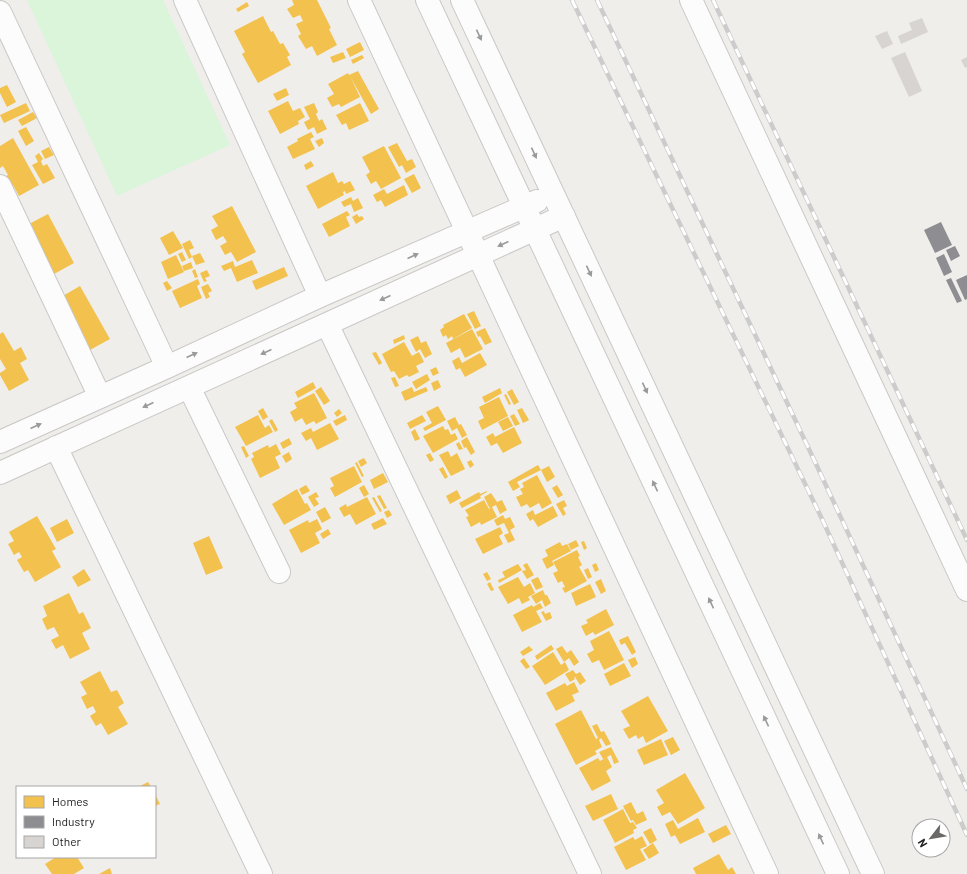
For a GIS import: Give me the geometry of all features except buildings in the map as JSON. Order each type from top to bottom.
[{"type":"street","points":[[185,0],[320,296]]},
{"type":"street","points":[[359,0],[768,874]]},
{"type":"street","points":[[427,0],[838,874]]},
{"type":"street","points":[[462,0],[873,874]]},
{"type":"street","points":[[691,0],[967,590]]},
{"type":"street","points":[[0,12],[167,367]]},
{"type":"street","points":[[0,186],[100,397]]},
{"type":"street","points":[[0,442],[320,296],[553,193]]},
{"type":"street","points":[[0,473],[564,216]]},
{"type":"street","points":[[328,324],[590,874]]},
{"type":"street","points":[[189,387],[279,572]]},
{"type":"street","points":[[56,447],[261,874]]},
{"type":"green space","points":[[27,0],[163,0],[230,145],[117,196]]},
{"type":"railway","points":[[572,0],[822,519],[967,835]]},
{"type":"railway","points":[[597,0],[816,464],[967,789]]},
{"type":"railway","points":[[713,0],[967,540]]}]
